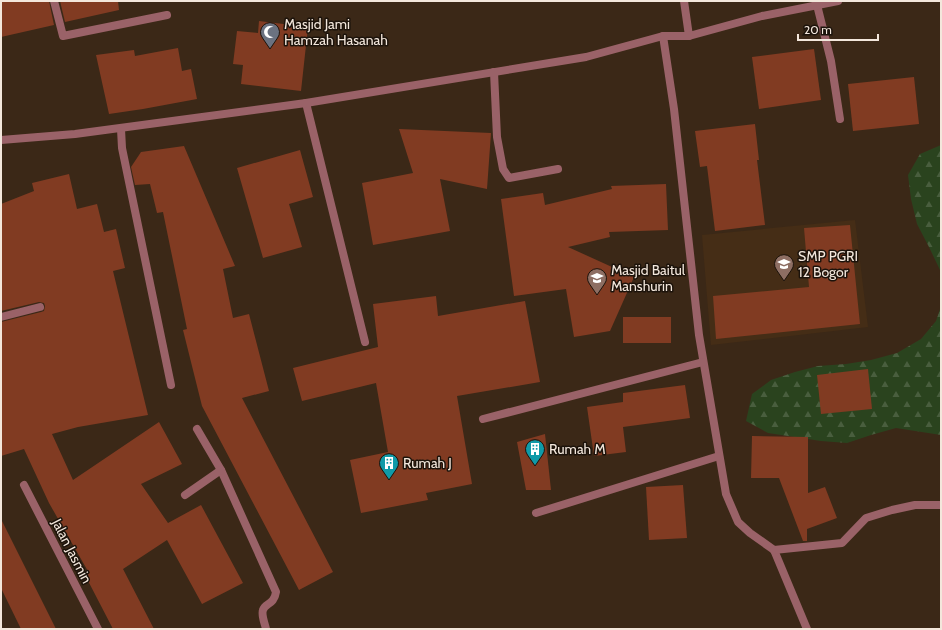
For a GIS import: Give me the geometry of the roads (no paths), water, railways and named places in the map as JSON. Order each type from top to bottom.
[{"type":"street","points":[[54,1],[63,36],[167,15]]},
{"type":"street","points":[[684,1],[690,36]]},
{"type":"street","points":[[1,140],[121,129],[306,104],[586,58],[663,36],[690,36],[762,16],[838,1]]},
{"type":"street","points":[[817,5],[831,61],[840,119]]},
{"type":"street","points":[[663,36],[674,110],[699,335],[726,494],[738,522],[750,533],[774,550],[807,629]]},
{"type":"street","points":[[494,72],[498,137],[503,169],[510,178],[558,169]]},
{"type":"street","points":[[306,104],[365,342]]},
{"type":"street","points":[[121,129],[122,148],[171,385]]},
{"type":"street","points":[[1,317],[40,307]]},
{"type":"street","points":[[483,419],[703,362]]},
{"type":"street","points":[[197,429],[221,470],[276,592],[273,600],[264,608],[263,611],[266,629]]},
{"type":"street","points":[[536,513],[719,456]]},
{"type":"street","points":[[185,495],[221,470]]},
{"type":"street","name":"Jalan Jasmin","points":[[24,485],[98,629]]},
{"type":"street","points":[[774,550],[842,543],[866,518],[915,505],[941,506]]},
{"type":"place","name":"Masjid Jami Hamzah Hasanah","points":[[270,49]]},
{"type":"place","name":"SMP PGRI 12 Bogor","points":[[784,281]]},
{"type":"place","name":"Masjid Baitul Manshurin","points":[[597,295]]},
{"type":"place","name":"Rumah M","points":[[535,466]]},
{"type":"place","name":"Rumah J","points":[[389,480]]}]
